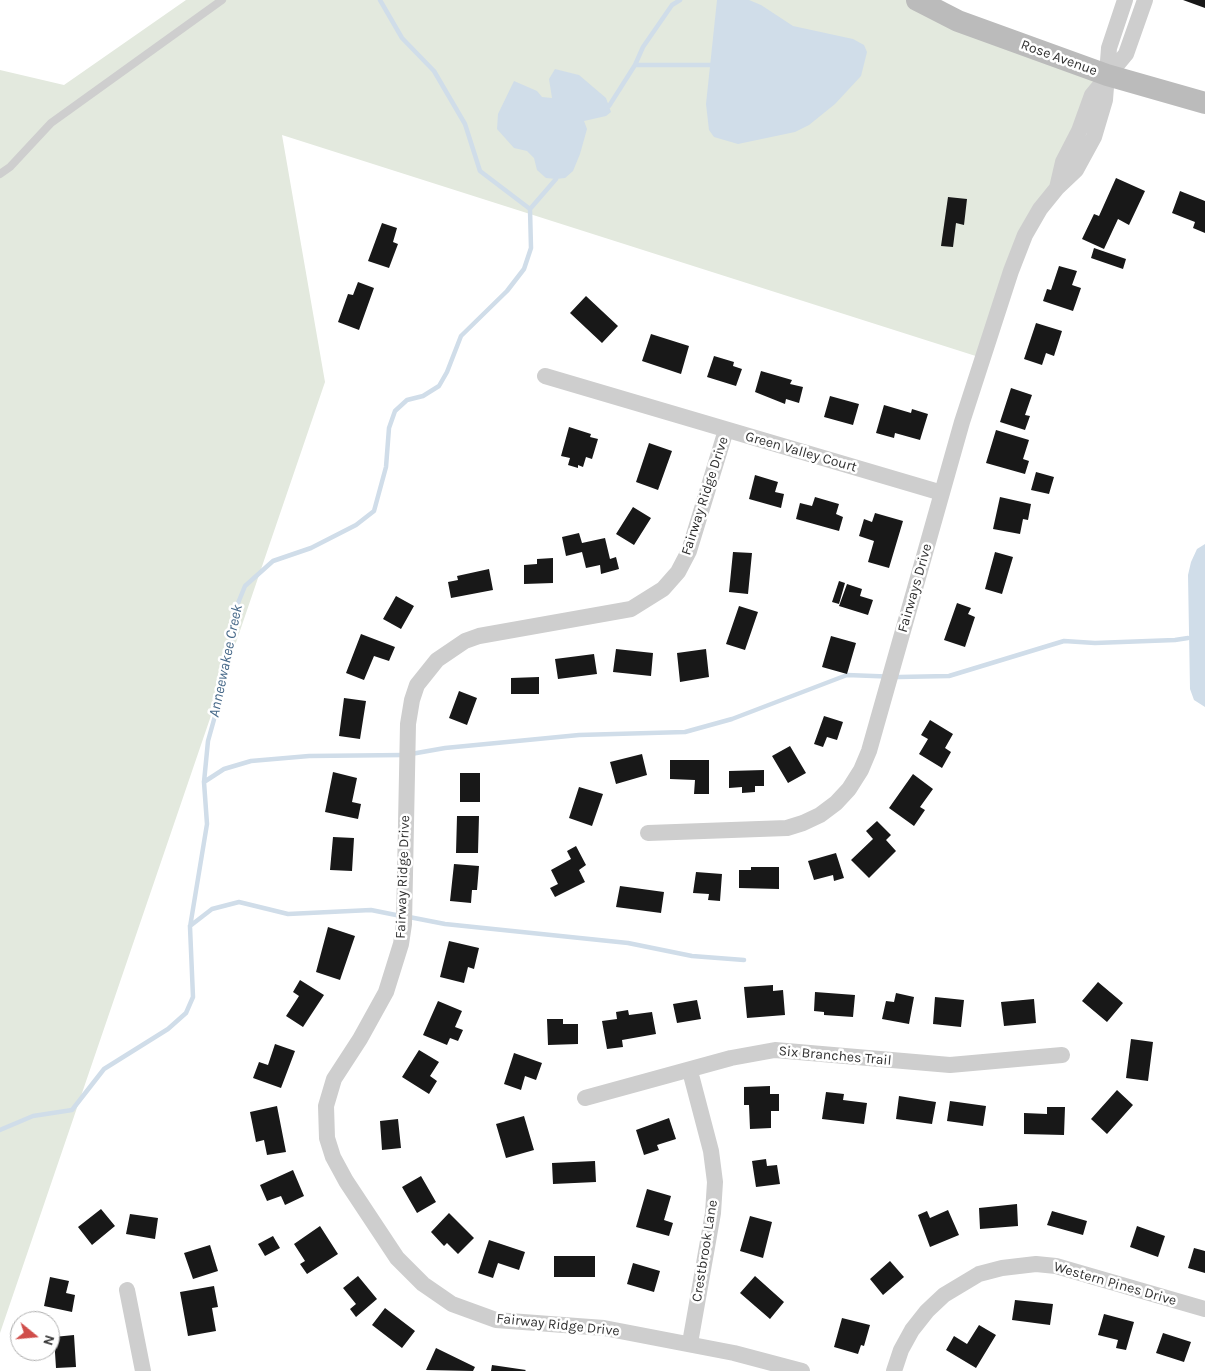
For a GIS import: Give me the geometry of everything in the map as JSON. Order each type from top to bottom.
[{"type":"street","name":"Rose Avenue","points":[[917,0],[958,21],[1107,75],[1205,103]]},
{"type":"street","name":"Fairways Drive","points":[[648,833],[786,828],[820,815],[849,789],[869,751],[942,493],[1010,271],[1025,235],[1040,209],[1057,188],[1076,170],[1094,137],[1105,100],[1108,48],[1125,0]]},
{"type":"street","points":[[1107,75],[1126,54],[1145,0]]},
{"type":"street","name":"Green Valley Court","points":[[545,376],[942,493]]},
{"type":"street","name":"Fairway Ridge Drive","points":[[726,430],[689,551],[678,572],[663,589],[631,609],[479,636],[465,642],[437,660],[417,685],[408,724],[404,924],[401,944],[386,992],[365,1031],[334,1079],[328,1099],[327,1138],[333,1157],[346,1182],[404,1267],[442,1298],[462,1309],[508,1323],[595,1327],[690,1343],[802,1371]]},
{"type":"street","name":"Six Branches Trail","points":[[585,1098],[690,1071],[731,1058],[775,1050],[797,1050],[950,1065],[1062,1055]]},
{"type":"street","name":"Crestbrook Lane","points":[[690,1071],[711,1150],[714,1182],[713,1214],[690,1343]]},
{"type":"street","name":"Western Pines Drive","points":[[894,1371],[901,1350],[912,1330],[927,1311],[944,1295],[979,1274],[1002,1268],[1036,1264],[1056,1266],[1205,1309]]},
{"type":"street","points":[[127,1290],[143,1371]]},
{"type":"lane","points":[[0,174],[51,123],[222,0]]},
{"type":"shaded area","points":[[186,0],[917,0],[1107,75],[1040,209],[982,358],[282,135],[325,382],[0,1333],[0,70],[64,85]]},
{"type":"shaded area","points":[[717,0],[749,0],[761,5],[793,26],[853,39],[864,45],[867,52],[861,76],[835,104],[809,125],[795,132],[738,144],[714,137],[709,130],[706,104]]},
{"type":"shaded area","points":[[555,69],[579,75],[606,98],[611,112],[606,116],[584,121],[587,129],[573,171],[565,178],[556,179],[546,178],[537,170],[534,158],[527,151],[514,148],[497,129],[498,114],[514,81],[537,91],[542,97],[552,98],[549,79]]},
{"type":"shaded area","points":[[1205,544],[1205,707],[1194,700],[1190,689],[1188,575],[1197,549]]},
{"type":"building","points":[[1183,0],[1205,0],[1205,8]]},
{"type":"building","points":[[1116,178],[1145,191],[1129,225],[1118,219],[1104,249],[1082,239],[1094,214],[1099,216]]},
{"type":"building","points":[[1180,191],[1205,201],[1205,233],[1193,228],[1195,222],[1172,213]]},
{"type":"building","points":[[948,197],[967,199],[964,225],[956,223],[953,247],[941,246]]},
{"type":"building","points":[[382,223],[397,228],[393,242],[398,244],[389,268],[368,261]]},
{"type":"building","points":[[1094,248],[1126,259],[1123,269],[1091,258]]},
{"type":"building","points":[[1059,266],[1077,271],[1072,285],[1081,288],[1073,311],[1043,301],[1047,289],[1051,290]]},
{"type":"building","points":[[358,282],[374,288],[359,330],[338,322],[348,294],[353,295]]},
{"type":"building","points":[[586,296],[618,326],[602,343],[570,313]]},
{"type":"building","points":[[1036,323],[1062,331],[1054,356],[1046,353],[1042,365],[1024,359]]},
{"type":"building","points":[[651,334],[689,346],[681,374],[642,361]]},
{"type":"building","points":[[714,356],[734,362],[733,366],[742,369],[736,386],[707,377]]},
{"type":"building","points":[[761,371],[792,380],[790,384],[803,387],[799,403],[786,399],[785,404],[755,392]]},
{"type":"building","points":[[1011,388],[1032,395],[1025,415],[1030,416],[1025,430],[1000,422]]},
{"type":"building","points":[[830,396],[859,404],[853,425],[824,417]]},
{"type":"building","points":[[884,405],[911,413],[912,409],[928,414],[920,440],[895,433],[894,438],[876,433]]},
{"type":"building","points":[[569,427],[591,434],[590,437],[598,439],[592,459],[586,457],[583,467],[578,465],[578,468],[568,465],[570,458],[561,456]]},
{"type":"building","points":[[996,430],[1029,440],[1023,459],[1029,461],[1025,474],[986,463]]},
{"type":"building","points":[[649,443],[672,451],[658,490],[636,482]]},
{"type":"building","points":[[1036,472],[1054,477],[1049,494],[1031,490]]},
{"type":"building","points":[[755,475],[778,482],[775,492],[784,494],[781,508],[749,499]]},
{"type":"building","points":[[815,497],[839,504],[836,514],[843,517],[839,531],[796,519],[800,503],[812,506]]},
{"type":"building","points":[[1000,497],[1031,504],[1028,520],[1023,519],[1020,534],[993,529]]},
{"type":"building","points":[[633,507],[651,518],[634,545],[616,534]]},
{"type":"building","points":[[875,513],[903,521],[889,568],[868,562],[874,541],[859,536],[864,519],[872,522]]},
{"type":"building","points":[[579,533],[582,543],[605,538],[610,559],[616,557],[619,569],[601,574],[600,565],[586,568],[582,552],[566,556],[562,537]]},
{"type":"building","points":[[733,552],[752,553],[748,594],[729,592]]},
{"type":"building","points":[[995,552],[1013,557],[1002,594],[985,589]]},
{"type":"building","points":[[553,558],[553,583],[524,584],[524,565],[537,564],[537,559]]},
{"type":"building","points":[[489,569],[493,590],[451,598],[448,582],[458,580],[457,576]]},
{"type":"building","points":[[839,581],[845,583],[839,604],[832,602]]},
{"type":"building","points":[[847,584],[862,589],[860,596],[873,600],[868,615],[839,606]]},
{"type":"building","points":[[396,596],[414,606],[401,629],[383,619]]},
{"type":"building","points":[[957,603],[971,608],[968,614],[975,617],[965,647],[944,640]]},
{"type":"building","points":[[739,606],[758,612],[745,650],[726,644]]},
{"type":"building","points":[[361,634],[395,647],[389,661],[374,656],[364,680],[346,673]]},
{"type":"building","points":[[831,636],[856,643],[847,674],[822,667]]},
{"type":"building","points":[[616,649],[653,653],[651,676],[613,672]]},
{"type":"building","points":[[706,649],[709,677],[680,682],[677,653]]},
{"type":"building","points":[[594,654],[597,674],[558,679],[555,659]]},
{"type":"building","points":[[539,677],[539,694],[511,694],[511,678]]},
{"type":"building","points":[[459,691],[477,698],[467,725],[449,718]]},
{"type":"building","points":[[344,698],[366,701],[360,739],[339,736]]},
{"type":"building","points":[[824,716],[843,722],[837,740],[827,737],[823,747],[814,744]]},
{"type":"building","points":[[930,720],[953,734],[945,748],[951,752],[942,768],[919,754],[928,739],[921,735]]},
{"type":"building","points":[[790,746],[806,773],[788,783],[772,756]]},
{"type":"building","points":[[642,754],[647,775],[616,784],[610,762]]},
{"type":"building","points":[[670,760],[709,760],[709,794],[694,794],[695,780],[670,779]]},
{"type":"building","points":[[764,770],[764,786],[755,786],[755,792],[742,793],[742,787],[729,788],[729,771]]},
{"type":"building","points":[[333,772],[357,778],[352,802],[361,804],[358,819],[325,812]]},
{"type":"building","points":[[460,773],[480,773],[480,802],[460,802]]},
{"type":"building","points":[[913,774],[933,789],[920,807],[925,810],[914,826],[889,808]]},
{"type":"building","points":[[579,787],[603,794],[592,826],[569,818]]},
{"type":"building","points":[[457,816],[479,816],[478,853],[456,853]]},
{"type":"building","points":[[877,821],[891,835],[886,840],[896,851],[869,878],[851,860],[873,839],[866,831]]},
{"type":"building","points":[[333,837],[354,838],[352,871],[330,870]]},
{"type":"building","points":[[576,846],[586,865],[579,870],[585,882],[555,897],[550,888],[558,884],[551,870],[571,859],[567,851]]},
{"type":"building","points":[[836,853],[844,878],[834,881],[833,875],[814,880],[808,861]]},
{"type":"building","points":[[454,864],[479,866],[477,890],[472,890],[471,903],[450,901]]},
{"type":"building","points":[[751,867],[779,867],[779,889],[739,888],[739,870],[751,870]]},
{"type":"building","points":[[696,872],[722,874],[720,901],[708,900],[709,894],[693,893]]},
{"type":"building","points":[[620,886],[664,892],[661,913],[616,907]]},
{"type":"building","points":[[328,927],[355,936],[340,980],[316,972]]},
{"type":"building","points":[[449,941],[479,948],[474,969],[468,967],[464,983],[440,977]]},
{"type":"building","points":[[300,980],[324,995],[303,1027],[286,1016],[299,996],[293,992]]},
{"type":"building","points":[[1098,982],[1123,1003],[1107,1022],[1082,1001]]},
{"type":"building","points":[[773,985],[773,991],[783,990],[785,1015],[747,1018],[744,987]]},
{"type":"building","points":[[815,992],[855,995],[853,1017],[824,1015],[824,1012],[814,1011]]},
{"type":"building","points":[[896,993],[914,997],[909,1024],[882,1019],[886,1001],[894,1002]]},
{"type":"building","points":[[935,997],[964,1000],[961,1027],[933,1024]]},
{"type":"building","points":[[1034,999],[1036,1023],[1004,1026],[1001,1002]]},
{"type":"building","points":[[697,1000],[701,1019],[677,1023],[673,1004]]},
{"type":"building","points":[[438,1001],[462,1011],[455,1027],[463,1030],[458,1041],[450,1038],[447,1045],[423,1035]]},
{"type":"building","points":[[628,1010],[629,1015],[652,1012],[656,1034],[622,1040],[623,1047],[607,1049],[602,1021],[617,1019],[616,1012]]},
{"type":"building","points":[[547,1019],[563,1019],[563,1024],[578,1024],[578,1044],[548,1045]]},
{"type":"building","points":[[1131,1039],[1153,1042],[1148,1081],[1126,1078]]},
{"type":"building","points":[[275,1044],[295,1051],[281,1088],[253,1078],[259,1062],[268,1065]]},
{"type":"building","points":[[419,1050],[439,1062],[430,1076],[437,1081],[429,1094],[402,1077]]},
{"type":"building","points":[[514,1053],[542,1063],[536,1080],[525,1076],[521,1090],[504,1084]]},
{"type":"building","points":[[770,1086],[770,1094],[779,1094],[779,1111],[771,1111],[771,1128],[750,1129],[749,1105],[744,1105],[744,1087]]},
{"type":"building","points":[[1117,1090],[1133,1105],[1107,1134],[1091,1119]]},
{"type":"building","points":[[826,1092],[844,1094],[843,1100],[867,1103],[864,1124],[822,1119]]},
{"type":"building","points":[[899,1096],[936,1102],[932,1124],[896,1119]]},
{"type":"building","points":[[950,1101],[986,1106],[983,1126],[947,1121]]},
{"type":"building","points":[[277,1106],[286,1152],[267,1155],[264,1140],[256,1142],[250,1112]]},
{"type":"building","points":[[1047,1107],[1065,1107],[1064,1135],[1024,1134],[1024,1113],[1047,1114]]},
{"type":"building","points":[[524,1116],[534,1150],[506,1158],[496,1124]]},
{"type":"building","points":[[669,1118],[676,1139],[657,1145],[659,1150],[644,1155],[636,1130]]},
{"type":"building","points":[[398,1119],[401,1148],[382,1150],[380,1121]]},
{"type":"building","points":[[766,1159],[767,1166],[777,1165],[780,1184],[756,1187],[752,1161]]},
{"type":"building","points":[[595,1161],[596,1182],[553,1184],[552,1163]]},
{"type":"building","points":[[293,1170],[304,1196],[285,1205],[281,1196],[267,1201],[260,1185]]},
{"type":"building","points":[[421,1176],[436,1202],[417,1213],[402,1187]]},
{"type":"building","points":[[647,1189],[671,1196],[664,1220],[673,1223],[669,1236],[636,1227]]},
{"type":"building","points":[[1017,1204],[1018,1226],[980,1229],[979,1208]]},
{"type":"building","points":[[101,1209],[115,1226],[92,1245],[78,1227]]},
{"type":"building","points":[[948,1210],[959,1235],[930,1247],[918,1215],[927,1211],[930,1218]]},
{"type":"building","points":[[1052,1211],[1087,1221],[1083,1235],[1047,1225]]},
{"type":"building","points":[[449,1213],[474,1238],[458,1254],[447,1243],[444,1246],[431,1232]]},
{"type":"building","points":[[130,1214],[158,1218],[155,1239],[126,1234]]},
{"type":"building","points":[[750,1216],[772,1222],[763,1258],[740,1251]]},
{"type":"building","points":[[320,1226],[338,1254],[307,1274],[300,1264],[305,1261],[294,1244]]},
{"type":"building","points":[[1137,1226],[1165,1236],[1158,1257],[1130,1247]]},
{"type":"building","points":[[273,1236],[280,1248],[265,1256],[258,1244]]},
{"type":"building","points":[[489,1240],[525,1252],[519,1270],[498,1263],[493,1278],[478,1273]]},
{"type":"building","points":[[210,1245],[218,1271],[193,1279],[184,1253]]},
{"type":"building","points":[[1194,1248],[1205,1251],[1205,1273],[1188,1268]]},
{"type":"building","points":[[554,1256],[595,1256],[595,1277],[554,1277]]},
{"type":"building","points":[[890,1261],[904,1277],[883,1295],[870,1279]]},
{"type":"building","points":[[633,1263],[660,1271],[654,1292],[627,1284]]},
{"type":"building","points":[[358,1276],[377,1299],[356,1317],[350,1309],[356,1304],[343,1288]]},
{"type":"building","points":[[755,1276],[784,1302],[770,1319],[740,1293]]},
{"type":"building","points":[[50,1277],[69,1281],[66,1293],[75,1295],[72,1312],[44,1306]]},
{"type":"building","points":[[214,1286],[218,1307],[212,1308],[216,1331],[188,1336],[180,1292]]},
{"type":"building","points":[[1015,1300],[1053,1304],[1050,1325],[1012,1320]]},
{"type":"building","points":[[385,1308],[415,1331],[402,1348],[372,1325]]},
{"type":"building","points":[[1104,1314],[1134,1322],[1126,1350],[1116,1348],[1118,1340],[1098,1335]]},
{"type":"building","points":[[842,1318],[870,1325],[864,1346],[861,1345],[858,1354],[834,1347]]},
{"type":"building","points":[[979,1325],[996,1335],[976,1368],[946,1350],[954,1336],[967,1344]]},
{"type":"building","points":[[1163,1333],[1191,1342],[1184,1362],[1156,1353]]},
{"type":"building","points":[[74,1335],[76,1367],[56,1368],[56,1361],[60,1361],[60,1336]]},
{"type":"building","points":[[436,1348],[475,1367],[473,1371],[426,1370]]},
{"type":"building","points":[[492,1365],[526,1370],[491,1371]]},
{"type":"waterway","name":"Anneewakee Creek","points":[[0,1130],[33,1116],[72,1110],[104,1069],[168,1029],[186,1013],[193,997],[190,927],[207,824],[204,782],[208,741],[229,666],[234,613],[245,586],[273,561],[311,548],[356,525],[374,511],[386,467],[389,428],[395,411],[407,400],[423,396],[439,386],[447,372],[461,336],[507,291],[524,269],[531,248],[530,209],[480,171],[465,124],[434,71],[402,38],[380,0]]},
{"type":"waterway","points":[[609,106],[635,65],[643,47],[672,5],[680,0]]},
{"type":"waterway","points":[[635,65],[712,65]]},
{"type":"waterway","points":[[530,209],[556,179]]},
{"type":"waterway","points":[[411,754],[445,748],[579,735],[685,732],[732,719],[847,675],[949,676],[1064,641],[1095,643],[1188,638]]},
{"type":"waterway","points":[[204,782],[224,769],[251,761],[309,756],[404,755]]},
{"type":"waterway","points":[[190,926],[212,909],[239,902],[288,914],[371,910],[401,916]]},
{"type":"waterway","points":[[409,917],[445,924],[628,943],[692,956],[744,960]]}]
